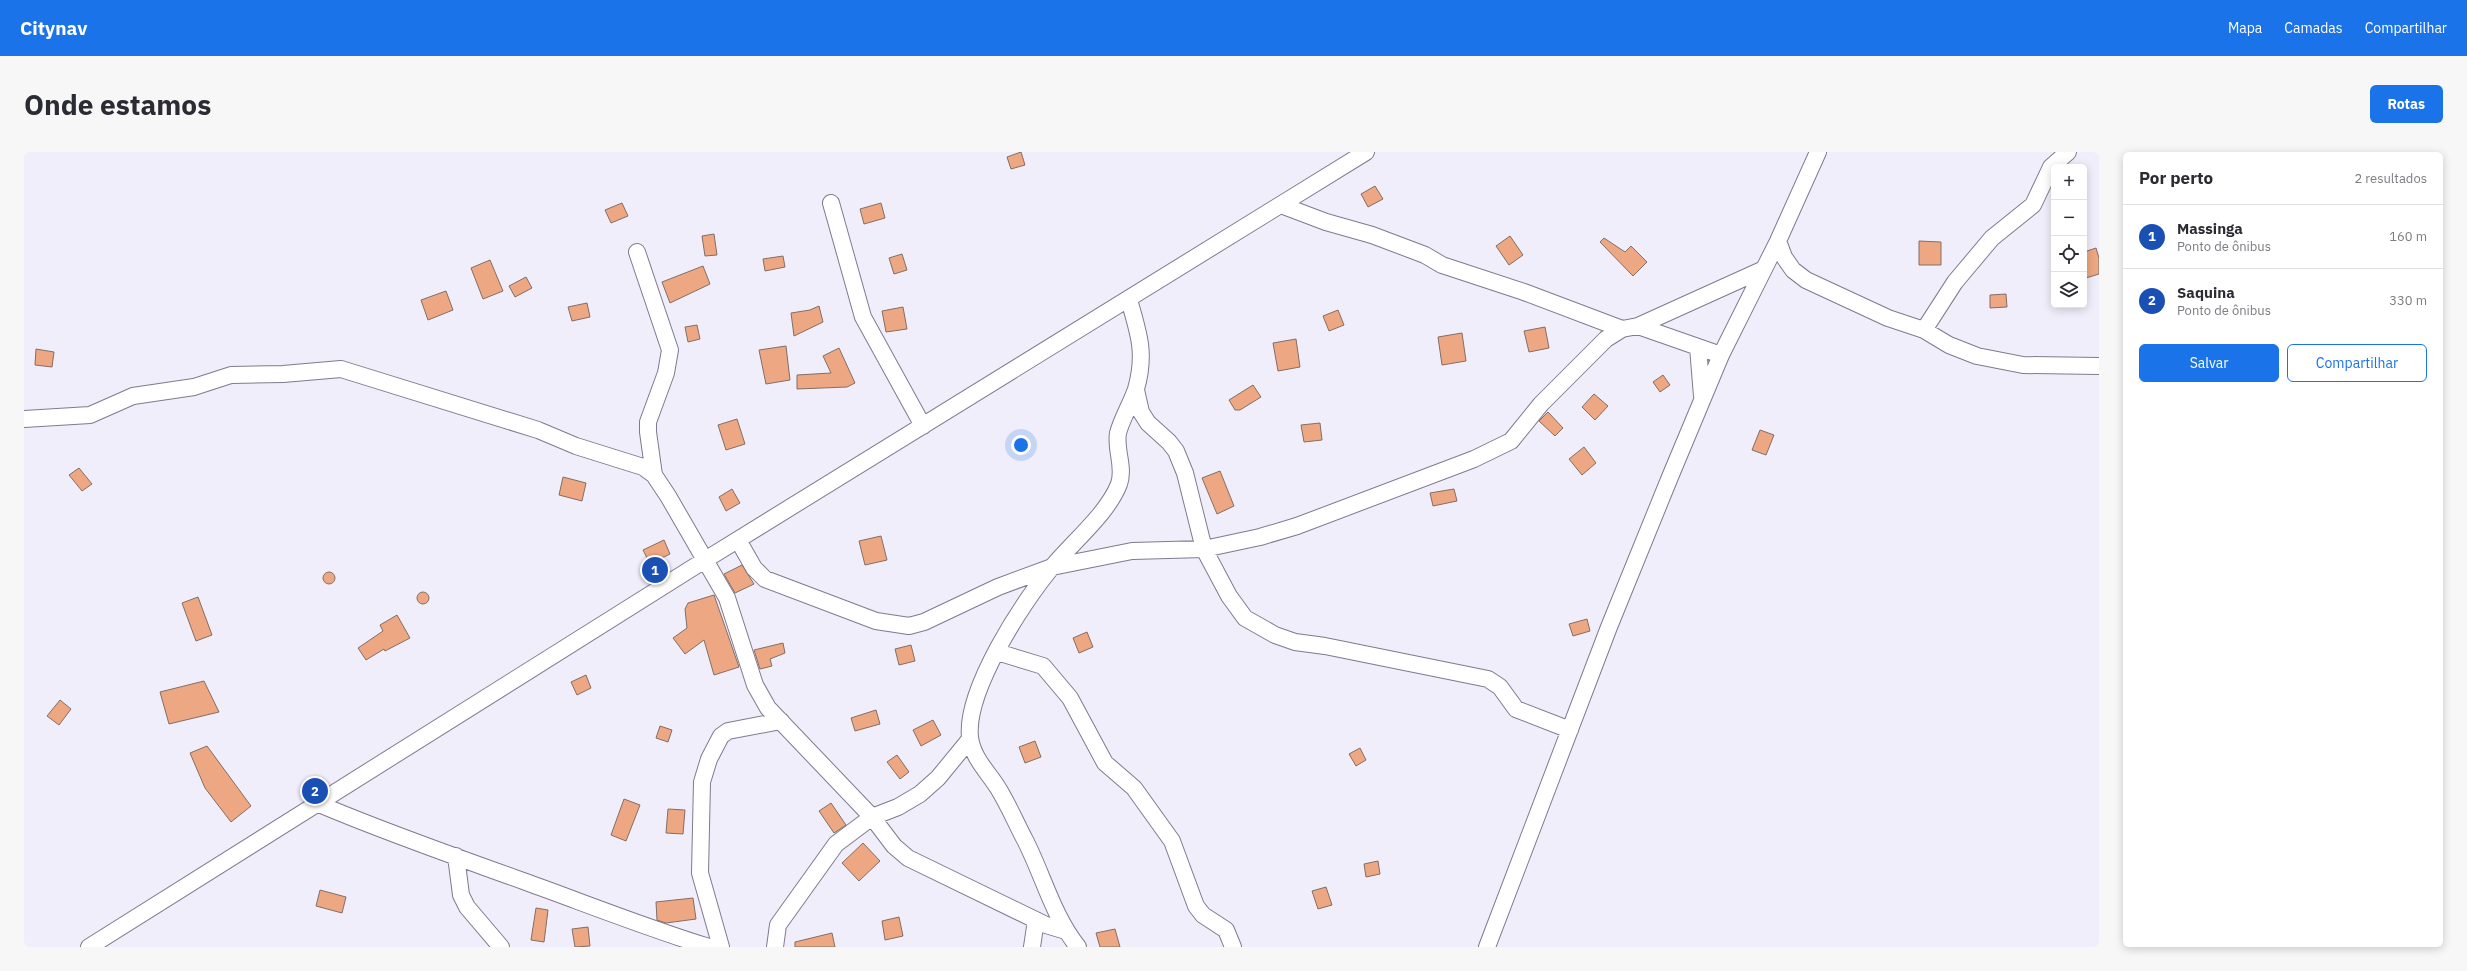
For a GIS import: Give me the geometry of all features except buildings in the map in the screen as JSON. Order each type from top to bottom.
[{"type":"street","points":[[89,947],[319,804],[705,560],[1129,300],[1366,152]]},
{"type":"street","points":[[1487,947],[1609,627],[1702,399],[1721,355],[1778,241],[1818,152]]},
{"type":"street","points":[[1924,330],[1955,282],[1992,238],[2033,205],[2051,167],[2068,152]]},
{"type":"street","points":[[832,203],[863,317],[923,426]]},
{"type":"street","points":[[1281,205],[1326,222],[1372,234],[1425,254],[1442,265],[1524,292],[1622,329]]},
{"type":"street","points":[[1778,241],[1784,257],[1793,270],[1806,280],[1888,318],[1924,330],[1949,345],[2003,362],[2023,365],[2099,366]]},
{"type":"street","points":[[637,252],[670,350],[666,373],[648,422],[654,475],[727,598],[755,685],[768,708],[872,817],[894,846],[908,858],[1036,920],[1066,932]]},
{"type":"street","points":[[738,540],[765,579],[876,621],[909,626],[924,622],[998,587],[1052,567],[1132,551],[1204,549],[1229,545],[1297,526],[1474,459],[1511,441],[1540,404],[1606,339],[1622,329],[1638,326],[1764,270]]},
{"type":"street","points":[[1078,947],[1066,932],[1027,844],[998,788],[980,763],[970,739],[970,720],[975,700],[1013,621],[1052,567],[1105,506],[1119,484],[1122,471],[1118,435],[1136,390],[1141,361],[1141,342],[1129,300]]},
{"type":"street","points":[[1638,326],[1721,355]]},
{"type":"street","points":[[1698,347],[1702,399]]},
{"type":"street","points":[[24,419],[90,415],[133,396],[194,387],[231,375],[283,374],[341,370],[538,430],[576,446],[632,462],[654,475]]},
{"type":"street","points":[[1136,390],[1141,412],[1148,423],[1169,442],[1185,473],[1204,549],[1229,596],[1245,618],[1275,635],[1295,642],[1325,646],[1488,679],[1500,687],[1516,710],[1570,730]]},
{"type":"street","points":[[997,652],[1043,666],[1070,698],[1105,763],[1134,788],[1172,841],[1196,906],[1203,915],[1226,930],[1233,947]]},
{"type":"street","points":[[721,947],[700,873],[702,782],[709,759],[720,736],[728,731],[781,721]]},
{"type":"street","points":[[775,947],[778,925],[836,844],[872,817],[898,807],[920,794],[938,778],[970,739]]},
{"type":"street","points":[[319,804],[394,836],[456,856],[653,930],[709,947]]},
{"type":"street","points":[[456,856],[461,895],[467,907],[501,947]]},
{"type":"street","points":[[1032,947],[1036,920]]},
{"type":"place","name":"Massinga","points":[[655,570]]},
{"type":"place","name":"Saquina","points":[[315,791]]}]
